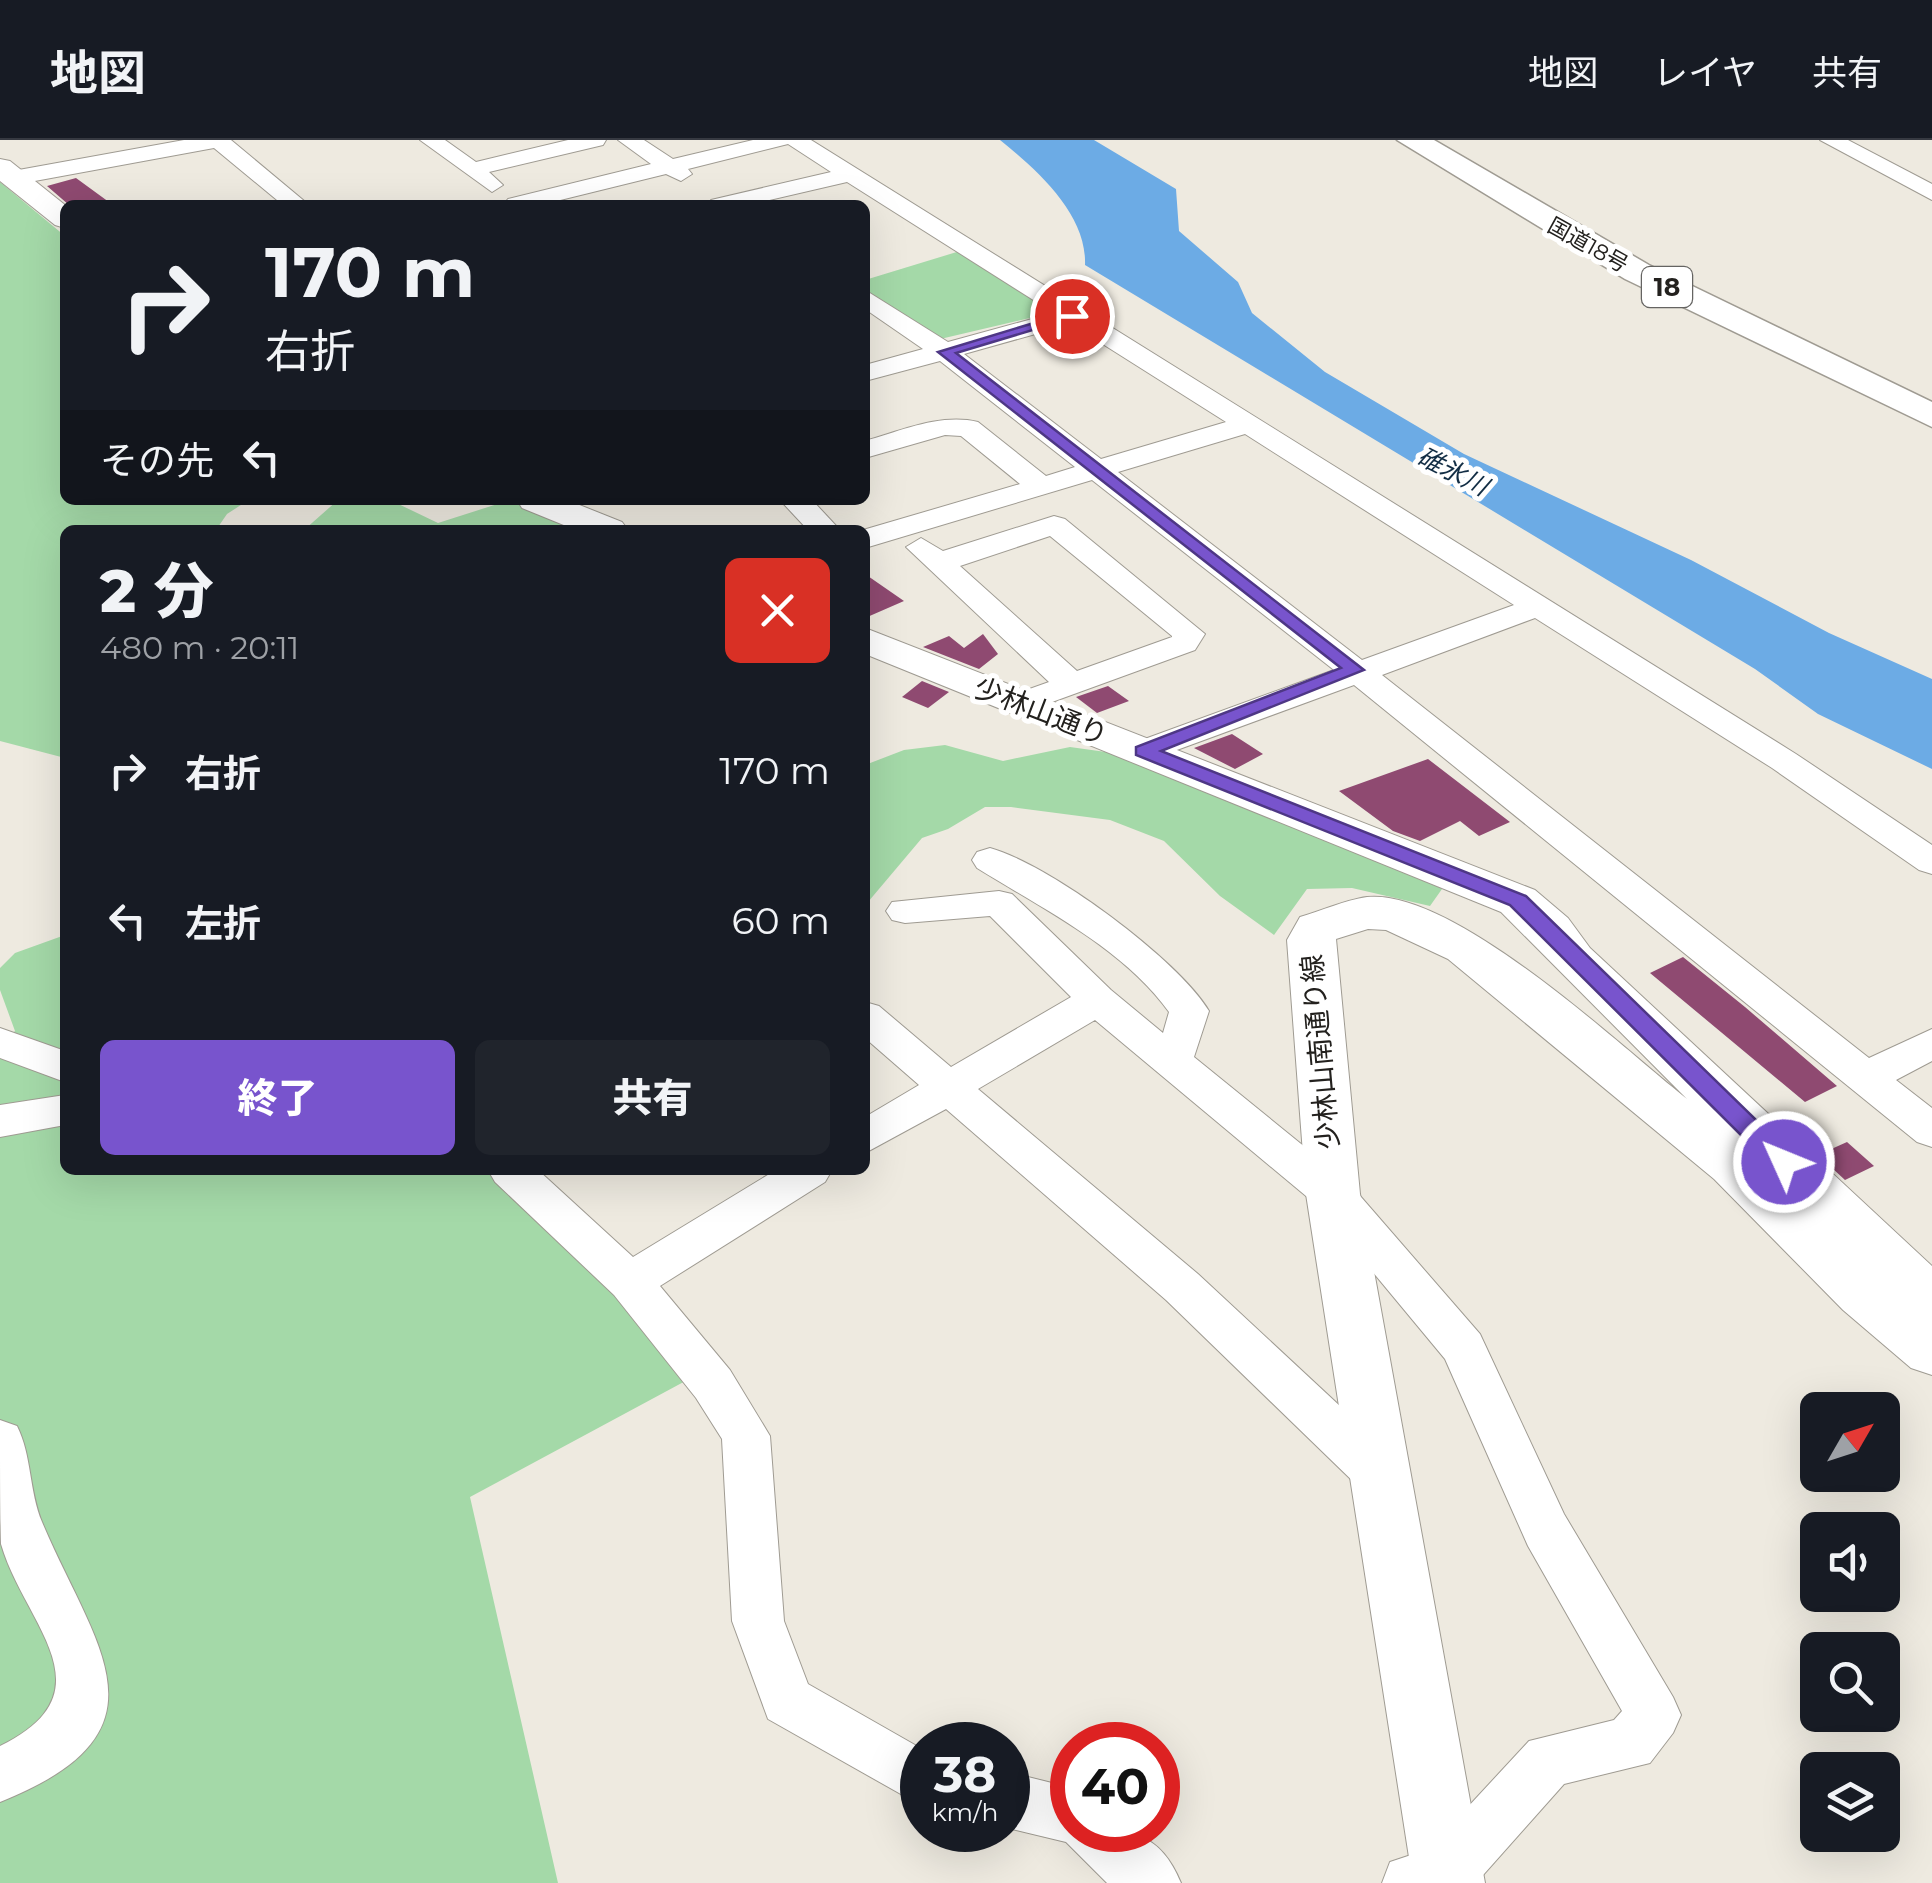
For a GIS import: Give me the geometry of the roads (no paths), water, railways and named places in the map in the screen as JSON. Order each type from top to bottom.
[{"type":"highway","name":"国道18号","points":[[1412,140],[1637,272],[1932,416]]},
{"type":"highway","name":"国道18号","points":[[1444,140],[1680,275],[1932,394]]},
{"type":"street","points":[[6,172],[219,140],[291,200]]},
{"type":"street","points":[[431,140],[511,200]]},
{"type":"street","points":[[472,170],[537,146],[596,140]]},
{"type":"street","points":[[629,140],[716,200]]},
{"type":"street","points":[[537,200],[780,140]]},
{"type":"street","points":[[796,140],[1784,761],[1932,862]]},
{"type":"street","points":[[1831,140],[1932,192]]},
{"type":"street","points":[[6,172],[60,214]]},
{"type":"street","points":[[743,200],[850,174]]},
{"type":"street","points":[[870,301],[945,352],[1355,670],[1932,1132]]},
{"type":"street","points":[[870,372],[1072,316]]},
{"type":"street","points":[[870,537],[1247,425]]},
{"type":"street","points":[[870,449],[944,428],[968,428],[1041,486]]},
{"type":"street","points":[[553,505],[593,516]]},
{"type":"street","points":[[800,505],[820,525]]},
{"type":"street","points":[[938,563],[1054,525],[1189,634],[1184,643],[1019,704]]},
{"type":"street","points":[[899,528],[1072,684]]},
{"type":"street","points":[[1143,751],[1355,670],[1537,607]]},
{"type":"street","name":"少林山通り","points":[[870,642],[1518,900],[1551,929],[1573,960],[1932,1302]]},
{"type":"street","points":[[990,860],[1105,933],[1178,992],[1188,1011],[1180,1047],[1167,1058]]},
{"type":"street","points":[[905,910],[999,903],[1096,1000],[1332,1194],[1464,1348],[1546,1530],[1654,1715],[1630,1744],[1549,1760],[1435,1880]]},
{"type":"street","name":"少林山南通り線","points":[[1435,1880],[1380,1475],[1332,1194],[1311,940],[1318,928],[1332,920],[1368,913],[1394,915],[1465,948],[1733,1165],[1863,1294],[1932,1351]]},
{"type":"street","points":[[870,1134],[1096,1000]]},
{"type":"street","points":[[870,1020],[1182,1288],[1380,1475]]},
{"type":"street","points":[[0,1042],[60,1065]]},
{"type":"street","points":[[1865,1078],[1932,1043]]},
{"type":"street","points":[[0,1122],[60,1111]]},
{"type":"street","points":[[515,1175],[630,1282],[713,1384],[746,1436],[758,1622],[787,1701],[900,1766]]},
{"type":"street","points":[[630,1282],[801,1175]]},
{"type":"street","points":[[0,1442],[14,1515],[86,1674],[78,1723],[36,1762],[0,1776]]},
{"type":"street","points":[[1115,1852],[1152,1883]]},
{"type":"water","name":"碓氷川","points":[[1000,140],[1094,140],[1176,189],[1179,231],[1238,282],[1252,313],[1325,372],[1464,454],[1691,560],[1829,633],[1932,679],[1932,769],[1818,714],[1755,669],[1085,265],[1078,228],[1069,211],[1044,179]]}]
